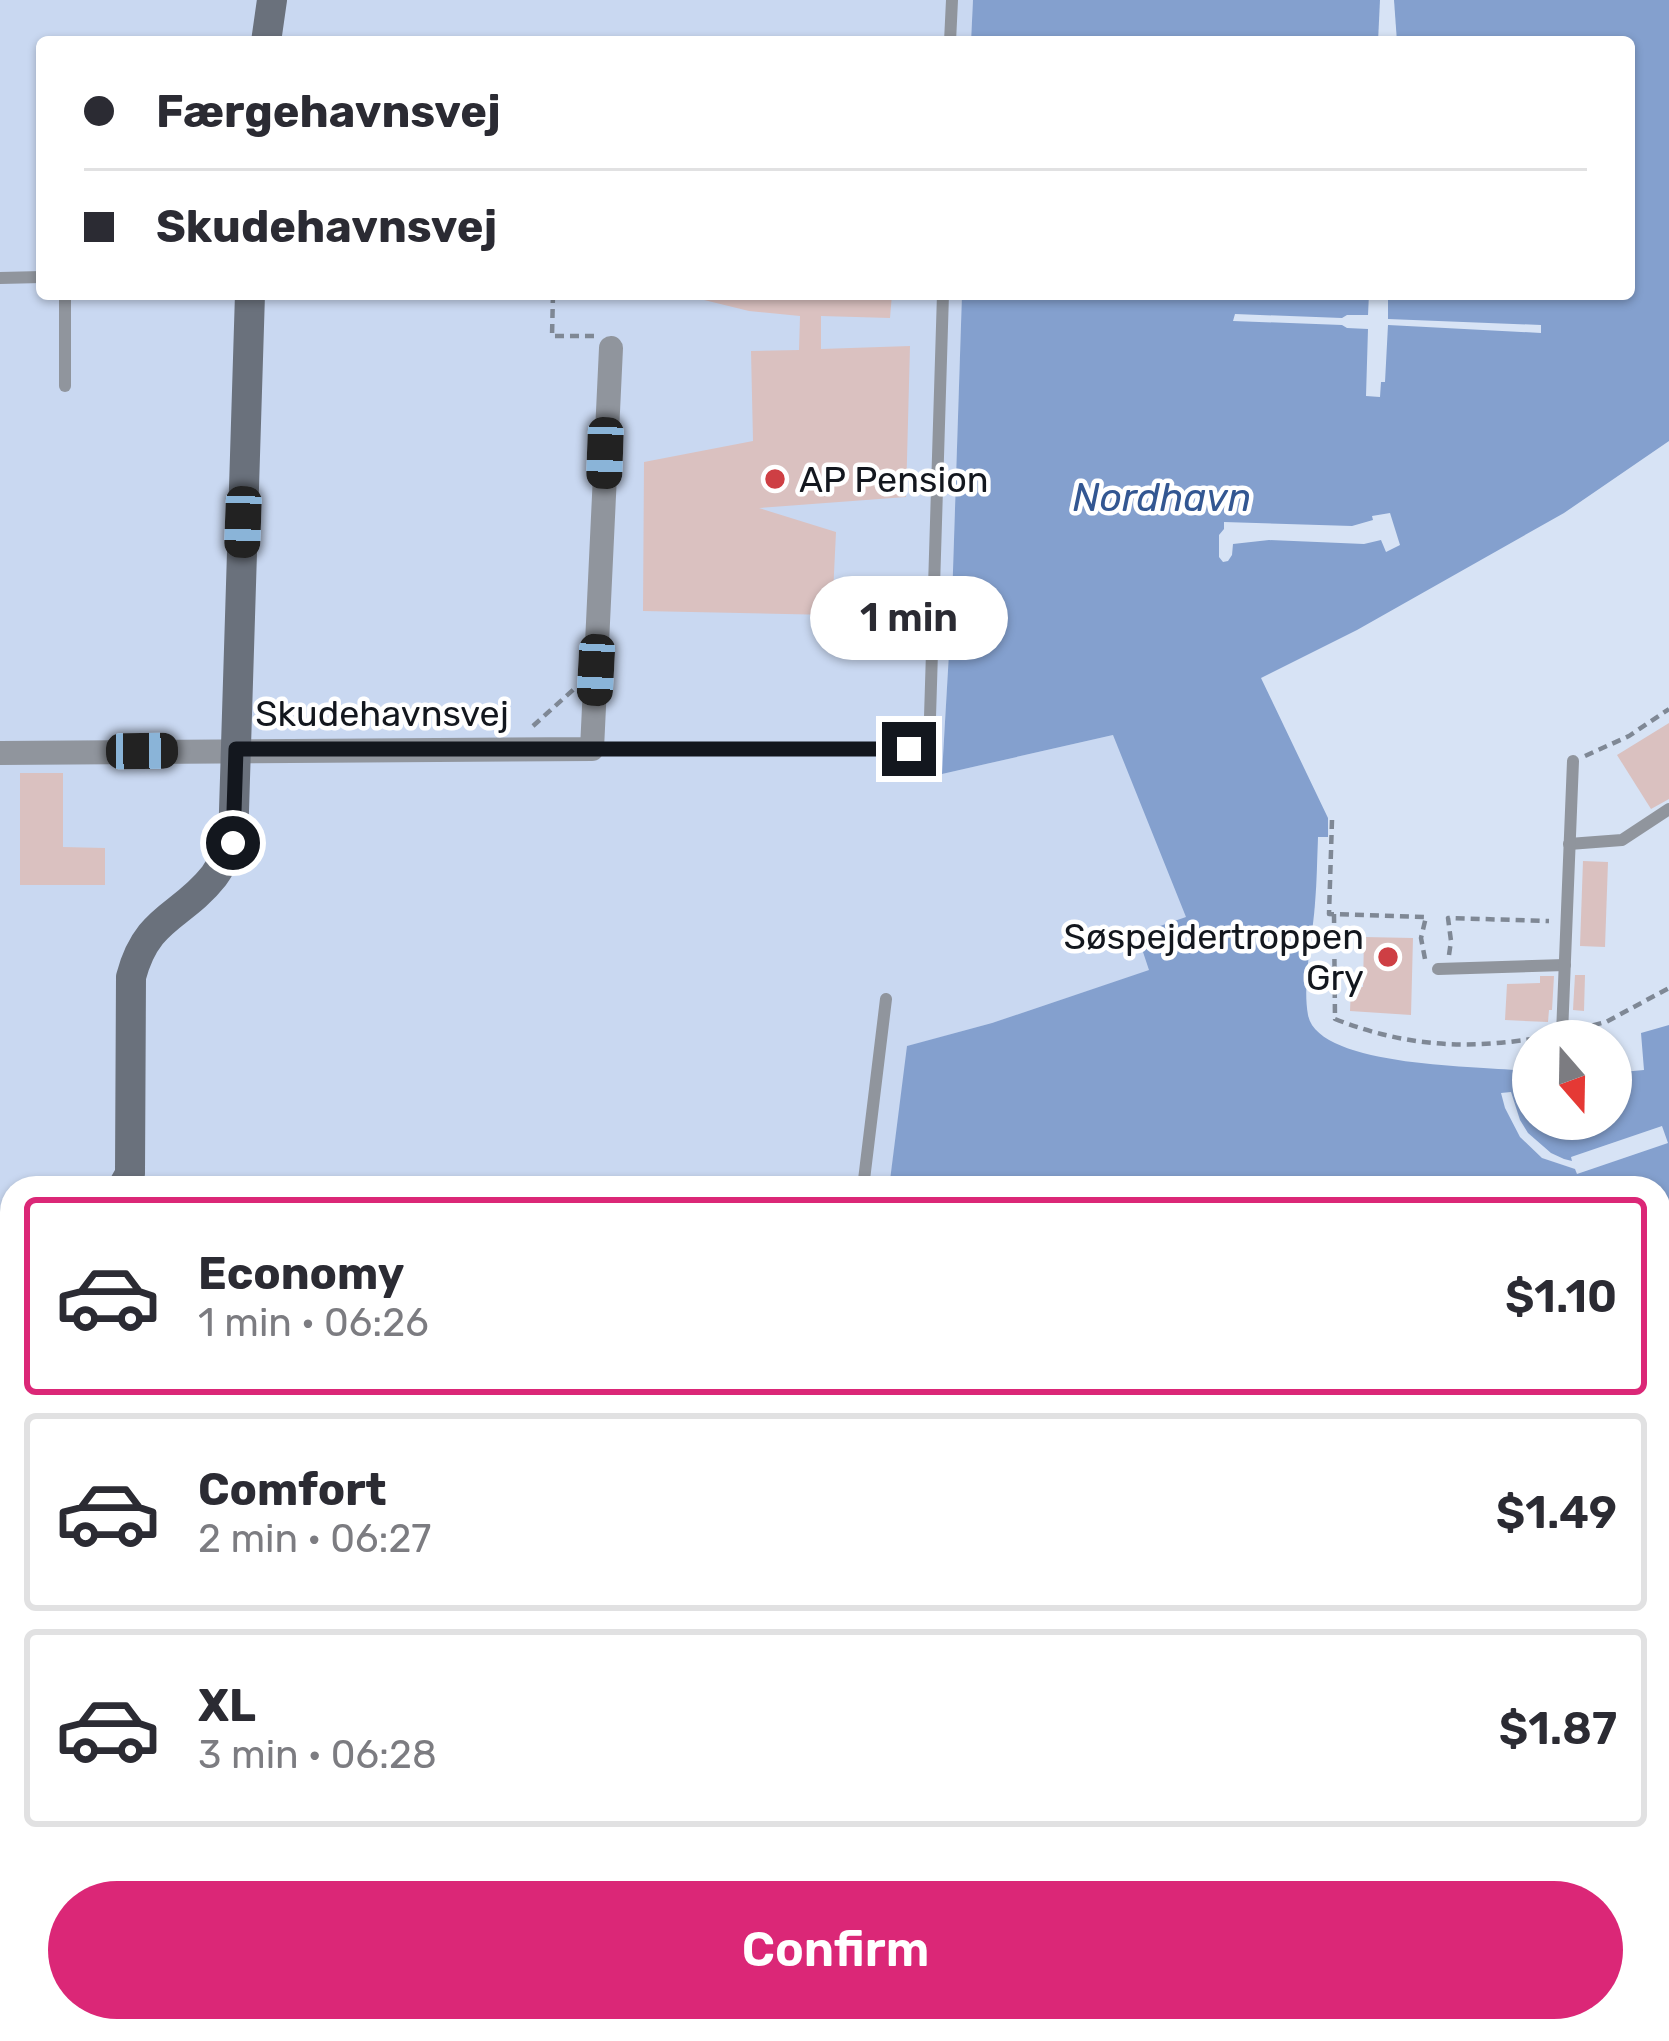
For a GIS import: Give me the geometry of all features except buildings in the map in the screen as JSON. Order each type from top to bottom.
[{"type":"street","points":[[267,36],[272,0]]},
{"type":"street","points":[[129,1176],[131,976],[138,952],[154,929],[213,878],[233,843],[250,300]]},
{"type":"street","points":[[592,749],[611,348]]},
{"type":"street","name":"Skudehavnsvej","points":[[0,753],[592,749]]},
{"type":"lane","points":[[950,36],[952,0]]},
{"type":"lane","points":[[0,278],[36,278]]},
{"type":"lane","points":[[65,300],[65,386]]},
{"type":"lane","points":[[930,717],[943,300]]},
{"type":"lane","name":"Skudehavnsvej","points":[[592,749],[909,749]]},
{"type":"lane","points":[[1562,1020],[1573,761]]},
{"type":"lane","points":[[1569,844],[1622,840],[1669,809]]},
{"type":"lane","points":[[1438,969],[1564,965]]},
{"type":"lane","points":[[864,1176],[886,999]]},
{"type":"path","points":[[553,300],[552,336],[595,336],[611,348]]},
{"type":"path","points":[[506,749],[596,670]]},
{"type":"path","points":[[1573,761],[1629,736],[1669,709]]},
{"type":"path","points":[[1332,820],[1329,914],[1426,917],[1421,938],[1430,966],[1438,969],[1450,952],[1448,918],[1566,922]]},
{"type":"path","points":[[1334,914],[1335,1019],[1370,1033],[1417,1043],[1474,1046],[1512,1041]]},
{"type":"path","points":[[1610,1020],[1669,988]]},
{"type":"shaded area","points":[[0,0],[973,0],[971,36],[36,36],[36,300],[962,300],[942,774],[1113,735],[1328,818],[1328,837],[1318,837],[1315,908],[1150,970],[908,1046],[891,1176],[0,1176]]},
{"type":"water","name":"Nordhavn","points":[[973,0],[1669,0],[1669,441],[1564,513],[1357,630],[1261,678],[1328,818],[1328,837],[1318,837],[1306,989],[1308,1015],[1318,1032],[1370,1055],[1512,1070],[1512,1140],[1632,1140],[1632,1071],[1644,1070],[1641,1033],[1669,1025],[1669,1176],[891,1176],[907,1046],[1149,970],[1137,934],[1186,917],[1113,735],[942,774],[962,300],[1635,300],[1635,36],[971,36]]},
{"type":"pier","points":[[1380,0],[1394,0],[1397,36],[1378,36]]},
{"type":"pier","points":[[1369,300],[1388,300],[1388,319],[1541,325],[1541,333],[1388,325],[1380,397],[1366,396],[1368,329],[1233,321],[1235,314],[1368,315]]},
{"type":"pier","points":[[1390,513],[1400,545],[1386,552],[1381,540],[1364,544],[1269,540],[1233,544],[1228,561],[1219,557],[1224,522],[1352,526]]},
{"type":"pier","points":[[1511,1092],[1512,1122],[1505,1108],[1501,1093]]},
{"type":"pier","points":[[1662,1126],[1668,1143],[1577,1174],[1575,1169],[1542,1158],[1523,1140],[1536,1140],[1551,1153],[1572,1161],[1571,1157]]},
{"type":"place","name":"AP Pension","points":[[775,479]]},
{"type":"place","name":"Søspejdertroppen Gry","points":[[1388,957]]},
{"type":"route","points":[[233,843],[236,749],[909,749]]}]
